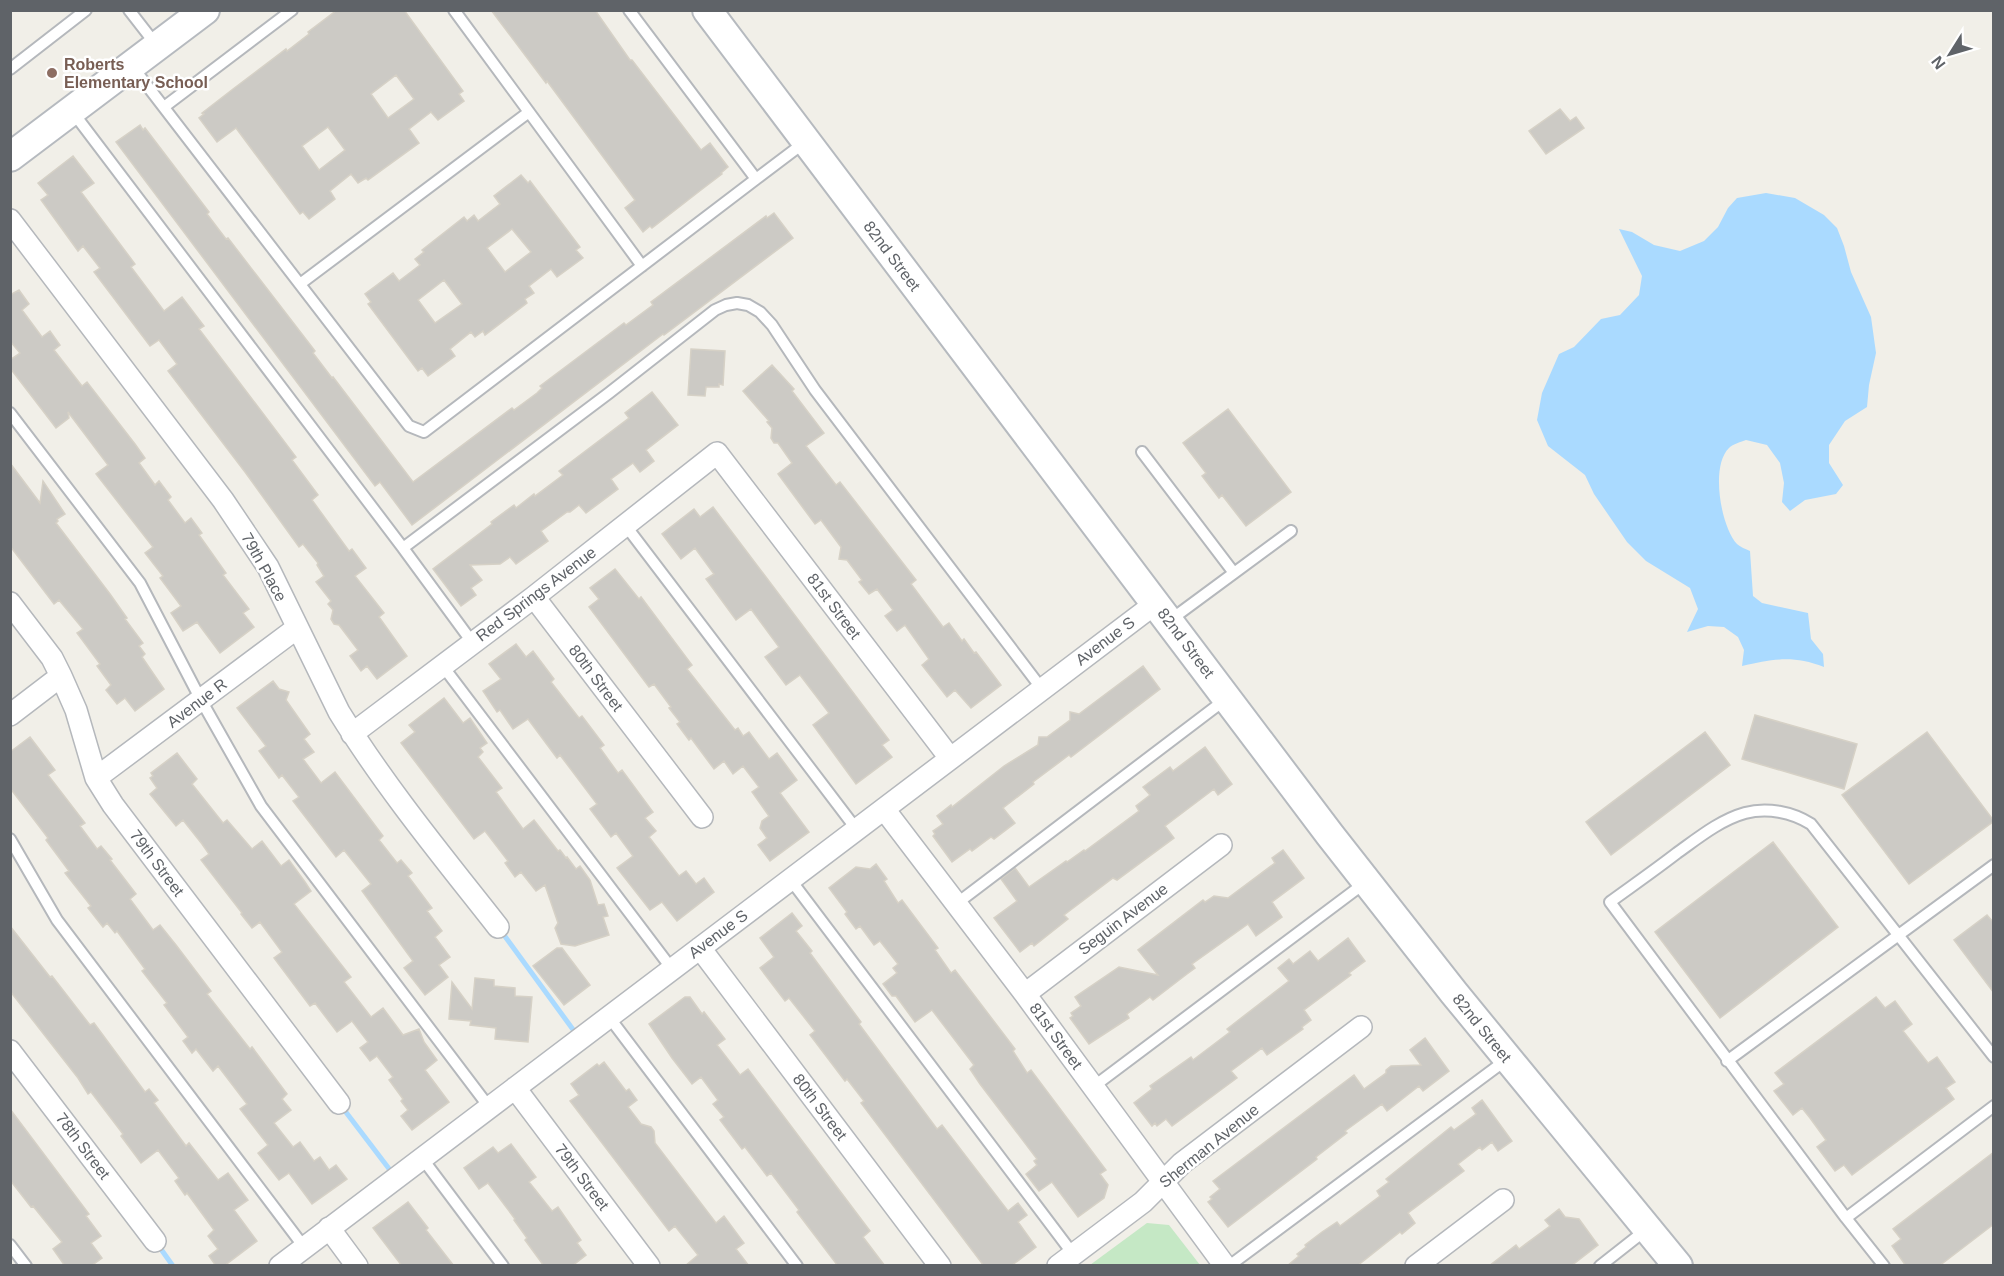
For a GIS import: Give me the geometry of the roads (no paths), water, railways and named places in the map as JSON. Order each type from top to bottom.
[{"type":"main road","points":[[10,157],[205,10]]},
{"type":"main road","name":"82nd Street","points":[[707,10],[1366,882],[1507,1059],[1678,1266]]},
{"type":"street","name":"79th Place","points":[[10,220],[223,500],[268,567],[352,734],[378,772],[498,927]]},
{"type":"street","name":"Red Springs Avenue","points":[[352,734],[534,597],[717,453]]},
{"type":"street","name":"81st Street","points":[[717,453],[950,758]]},
{"type":"street","name":"80th Street","points":[[534,597],[702,818]]},
{"type":"street","name":"79th Street","points":[[10,603],[52,658],[76,710],[96,778],[113,805],[339,1104]]},
{"type":"street","name":"Avenue S","points":[[280,1266],[1042,689],[1162,612]]},
{"type":"street","name":"Avenue R","points":[[96,778],[297,628]]},
{"type":"street","points":[[10,715],[61,676]]},
{"type":"street","name":"81st Street","points":[[884,809],[1227,1266]]},
{"type":"street","name":"Seguin Avenue","points":[[1025,994],[1221,845]]},
{"type":"street","name":"80th Street","points":[[700,948],[940,1266]]},
{"type":"street","name":"Sherman Avenue","points":[[1066,1260],[1143,1202],[1182,1163],[1361,1027]]},
{"type":"street","name":"78th Street","points":[[10,1051],[155,1240]]},
{"type":"street","name":"79th Street","points":[[515,1088],[649,1266]]},
{"type":"street","points":[[1416,1266],[1503,1200]]},
{"type":"street","points":[[329,1228],[357,1266]]},
{"type":"lane","points":[[10,69],[86,10]]},
{"type":"lane","points":[[129,10],[157,46]]},
{"type":"lane","points":[[164,107],[292,10]]},
{"type":"lane","points":[[454,10],[642,266]]},
{"type":"lane","points":[[629,10],[756,179]]},
{"type":"lane","points":[[132,66],[409,426],[424,432],[806,141]]},
{"type":"lane","points":[[72,111],[472,642]]},
{"type":"lane","points":[[300,284],[529,112]]},
{"type":"lane","points":[[403,548],[715,310],[737,303],[748,305],[760,312],[772,325],[815,390],[1042,689]]},
{"type":"lane","points":[[10,413],[140,584],[201,700],[261,806],[489,1107]]},
{"type":"lane","points":[[1142,452],[1234,573]]},
{"type":"lane","points":[[626,526],[856,830]]},
{"type":"lane","points":[[1162,612],[1234,573],[1291,531]]},
{"type":"lane","points":[[442,665],[672,969]]},
{"type":"lane","points":[[956,904],[1227,698]]},
{"type":"lane","points":[[1884,1266],[1727,1061],[1610,902],[1721,823],[1760,810],[1798,815],[1811,824],[1994,1057]]},
{"type":"lane","points":[[10,839],[57,920],[304,1247]]},
{"type":"lane","points":[[1727,1061],[1994,865]]},
{"type":"lane","points":[[790,879],[1066,1260]]},
{"type":"lane","points":[[1093,1087],[1366,882]]},
{"type":"lane","points":[[609,1017],[798,1266]]},
{"type":"lane","points":[[1227,1266],[1507,1059]]},
{"type":"lane","points":[[1846,1218],[1994,1106]]},
{"type":"lane","points":[[422,1158],[503,1266]]},
{"type":"lane","points":[[1600,1266],[1648,1228]]},
{"type":"lane","points":[[10,1245],[26,1266]]},
{"type":"water","points":[[1766,193],[1795,198],[1824,215],[1837,228],[1851,272],[1871,317],[1876,353],[1867,407],[1845,421],[1829,445],[1829,463],[1843,485],[1836,494],[1805,500],[1790,511],[1782,502],[1784,483],[1780,463],[1767,445],[1746,440],[1729,448],[1720,468],[1722,511],[1731,536],[1737,544],[1750,551],[1753,596],[1762,603],[1808,613],[1811,639],[1823,654],[1824,667],[1813,663],[1783,659],[1742,666],[1744,650],[1738,637],[1724,627],[1708,626],[1687,632],[1698,609],[1690,588],[1646,561],[1627,542],[1594,494],[1585,475],[1548,446],[1537,420],[1542,393],[1559,354],[1574,347],[1601,319],[1620,315],[1639,295],[1642,276],[1619,229],[1632,232],[1654,245],[1680,251],[1704,241],[1718,227],[1728,208],[1737,198]]},
{"type":"waterway","points":[[501,931],[577,1035]]},
{"type":"waterway","points":[[342,1107],[393,1174]]},
{"type":"waterway","points":[[158,1245],[173,1266]]},
{"type":"place","name":"Roberts Elementary School","points":[[52,73]]}]
